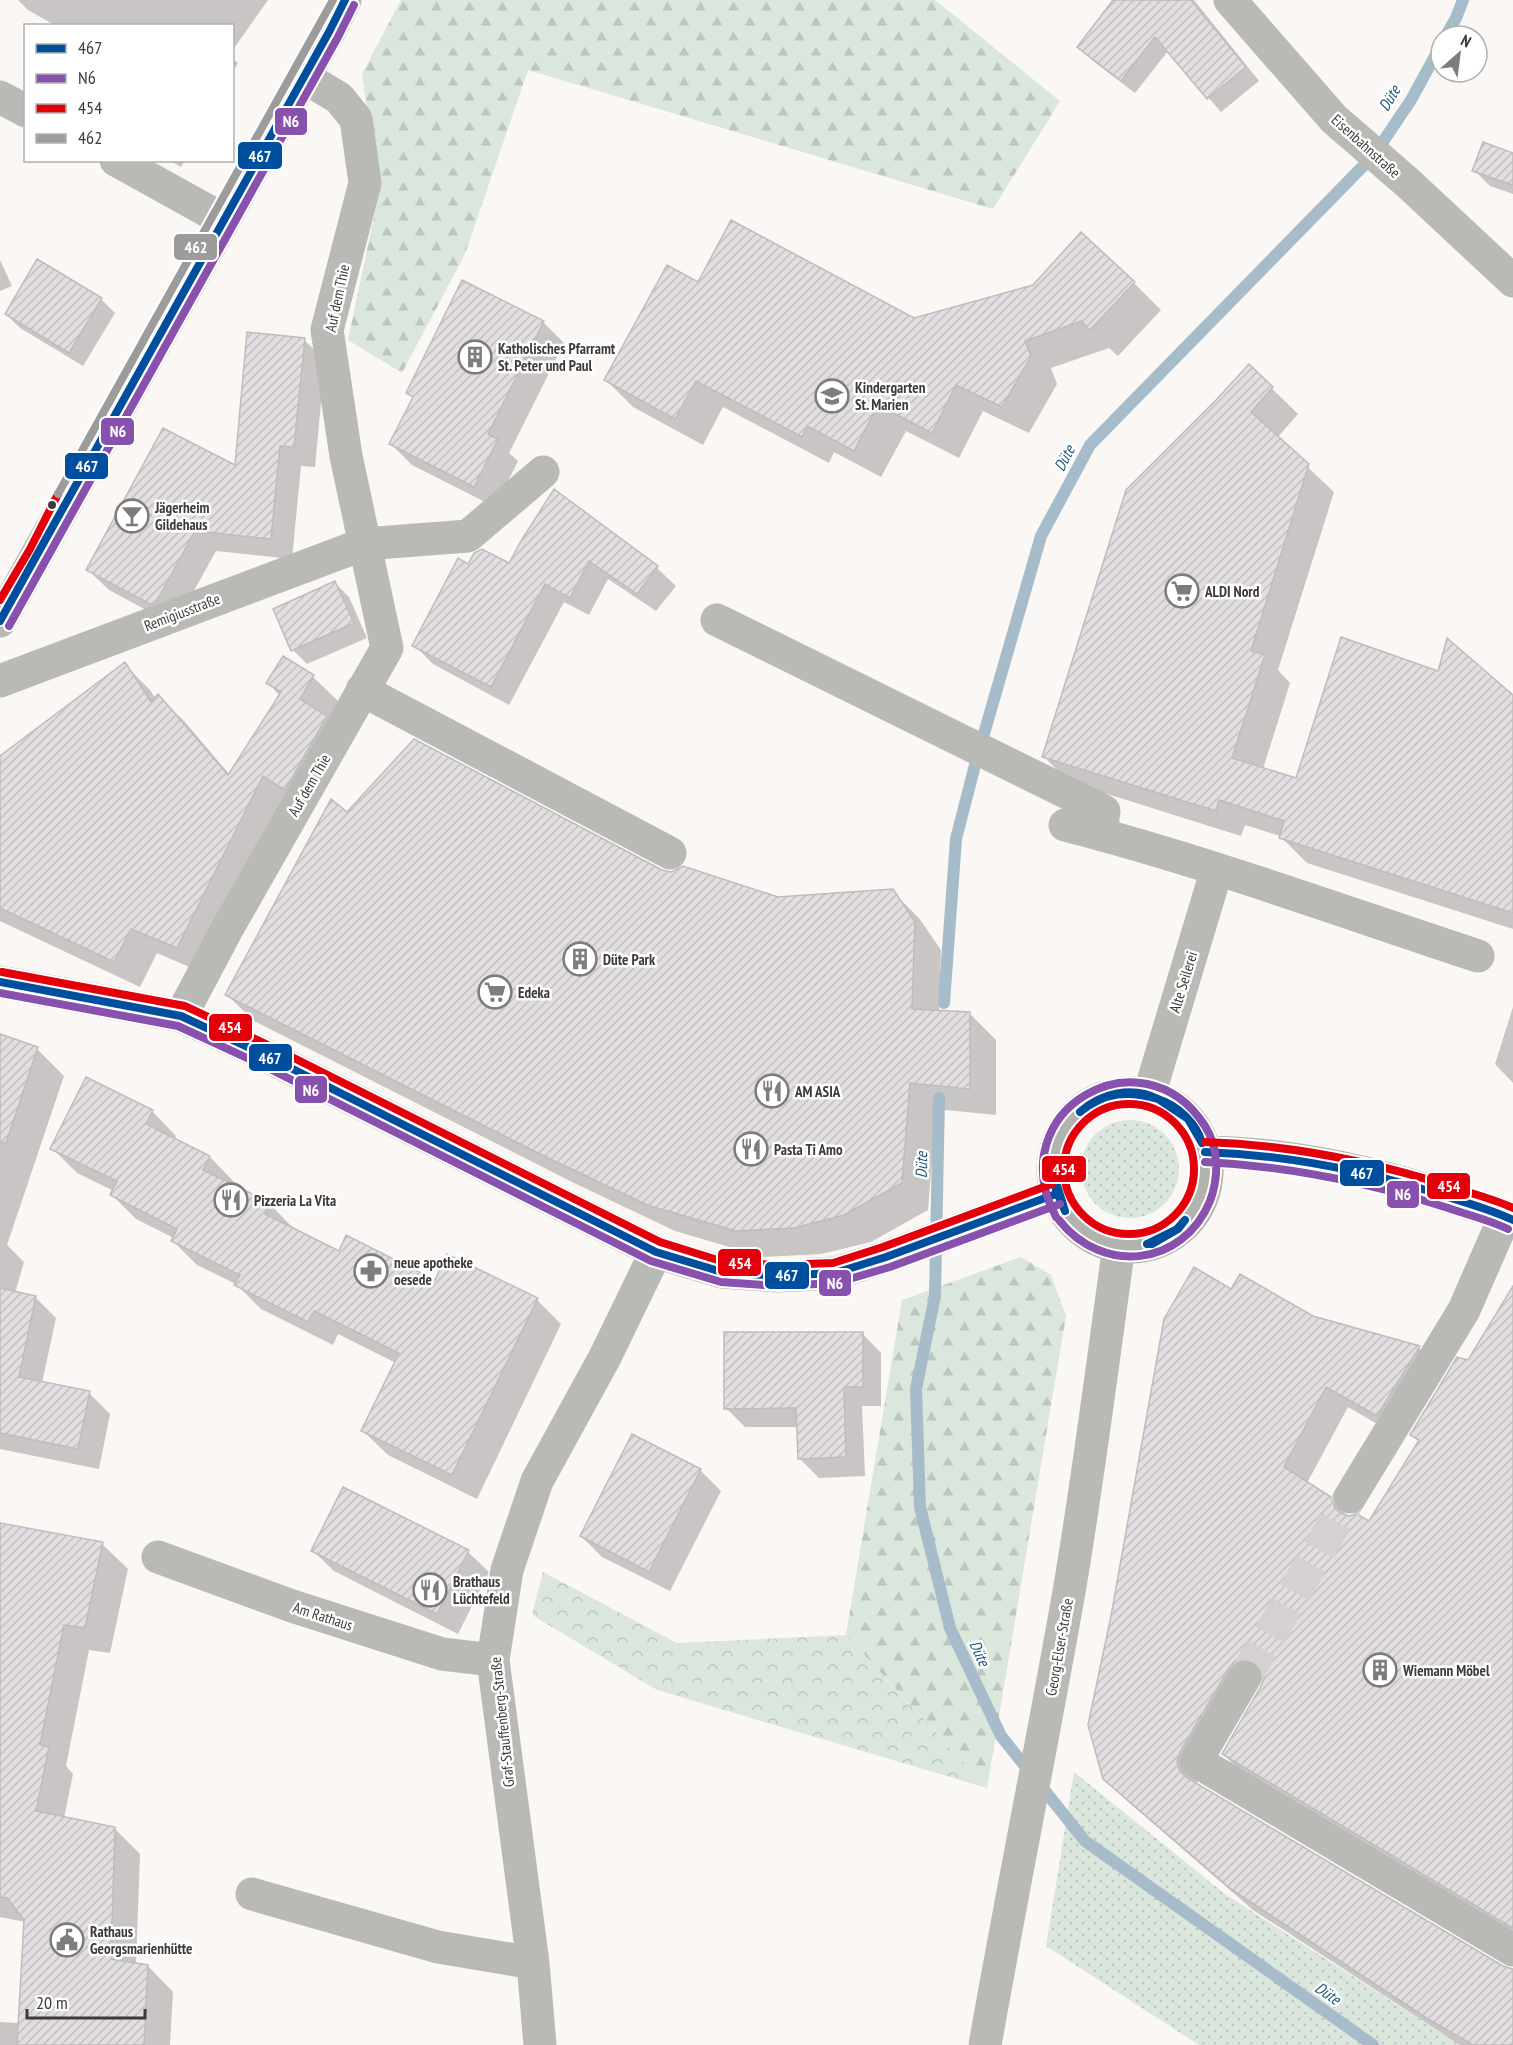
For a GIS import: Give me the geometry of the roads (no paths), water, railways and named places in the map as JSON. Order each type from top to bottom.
[{"type":"main road","points":[[0,982],[181,1016],[265,1055],[656,1252],[722,1272],[777,1276],[835,1273],[886,1257],[1056,1194]]},
{"type":"main road","points":[[1126,1093],[1149,1095],[1168,1103],[1185,1116],[1197,1133],[1205,1152],[1206,1177],[1200,1201],[1186,1222],[1167,1237],[1144,1246],[1119,1246],[1098,1240],[1080,1229],[1066,1213],[1056,1194],[1052,1171],[1055,1148],[1066,1126],[1082,1109],[1103,1098],[1126,1093]]},
{"type":"main road","points":[[1205,1152],[1244,1152],[1339,1167],[1420,1187],[1509,1218]]},
{"type":"street","points":[[0,621],[345,0]]},
{"type":"street","name":"Eisenbahnstraße","points":[[1230,0],[1334,119],[1408,183],[1513,281]]},
{"type":"street","name":"Auf dem Thie","points":[[181,1016],[227,929],[387,648],[346,456],[327,330],[365,183],[356,119],[339,98],[304,77]]},
{"type":"street","points":[[0,97],[24,110]]},
{"type":"street","points":[[120,162],[224,220]]},
{"type":"street","points":[[364,544],[468,536],[543,472]]},
{"type":"street","name":"Remigiusstraße","points":[[0,681],[364,544]]},
{"type":"street","points":[[717,620],[1104,811],[1101,834]]},
{"type":"street","points":[[362,690],[670,853]]},
{"type":"street","points":[[1065,825],[1217,869],[1478,956]]},
{"type":"street","name":"Alte Seilerei","points":[[1149,1095],[1217,869]]},
{"type":"street","points":[[1350,1497],[1464,1310],[1509,1218]]},
{"type":"street","name":"Georg-Elser-Straße","points":[[985,2045],[1070,1586],[1119,1246]]},
{"type":"street","name":"Graf-Stauffenberg-Straße","points":[[540,2045],[533,1963],[493,1660],[507,1570],[537,1481],[605,1357],[656,1252]]},
{"type":"street","name":"Am Rathaus","points":[[158,1557],[292,1606],[442,1654],[493,1660]]},
{"type":"street","points":[[1245,1677],[1196,1761],[1513,1950]]},
{"type":"street","points":[[252,1894],[438,1947],[533,1963]]},
{"type":"waterway","name":"Düte","points":[[1453,24],[1463,0]]},
{"type":"waterway","name":"Düte","points":[[944,1003],[956,839],[1041,536],[1090,445],[1374,155],[1411,100],[1429,67]]},
{"type":"waterway","name":"Düte","points":[[939,1098],[935,1296],[916,1389],[920,1507],[950,1628],[1001,1736],[1085,1841],[1373,2045]]},
{"type":"tunnel","points":[[1245,1677],[1350,1497]]},
{"type":"place","name":"Katholisches Pfarramt St. Peter und Paul","points":[[475,357]]},
{"type":"place","name":"Kindergarten St. Marien","points":[[832,396]]},
{"type":"place","name":"Jägerheim Gildehaus","points":[[132,516]]},
{"type":"place","name":"ALDI Nord","points":[[1182,591]]},
{"type":"place","name":"Düte Park","points":[[580,959]]},
{"type":"place","name":"Edeka","points":[[495,992]]},
{"type":"place","name":"AM ASIA","points":[[772,1091]]},
{"type":"place","name":"Pasta Ti Amo","points":[[751,1149]]},
{"type":"place","name":"Pizzeria La Vita","points":[[231,1200]]},
{"type":"place","name":"neue apotheke oesede","points":[[371,1271]]},
{"type":"place","name":"Brathaus Lüchtefeld","points":[[430,1590]]},
{"type":"place","name":"Wiemann Möbel","points":[[1380,1670]]},
{"type":"place","name":"Rathaus Georgsmarienhütte","points":[[67,1940]]}]
